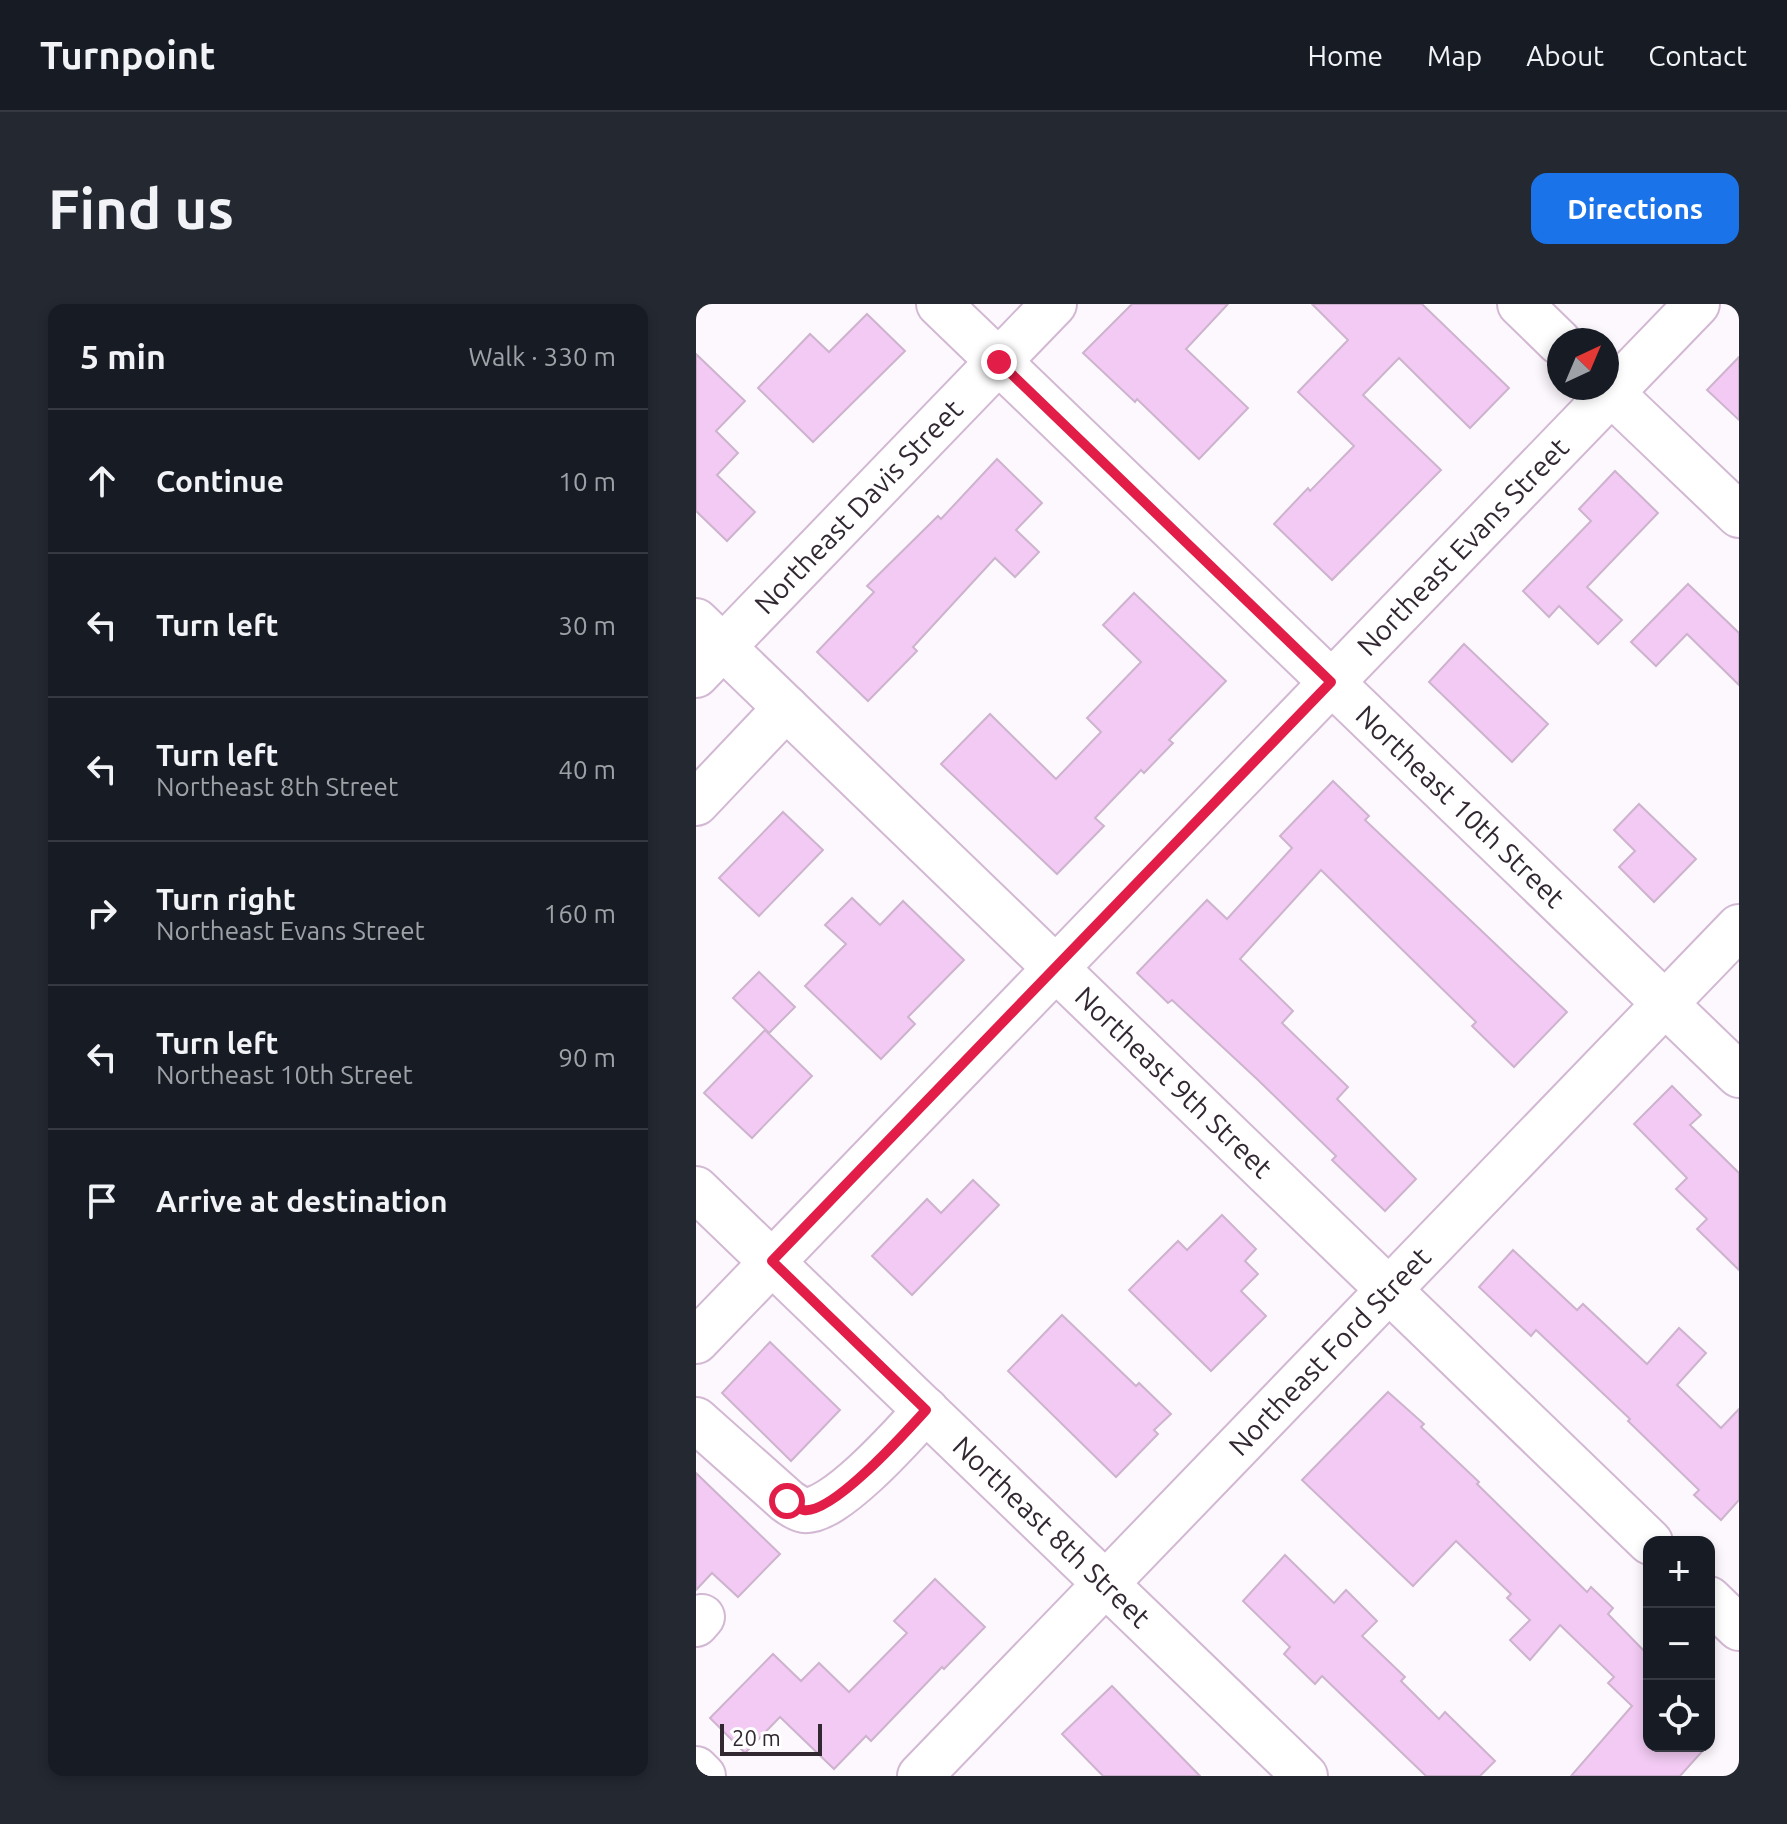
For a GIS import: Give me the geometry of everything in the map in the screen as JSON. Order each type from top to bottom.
[{"type":"street","name":"Northeast 10th Street","points":[[939,304],[1739,1075]]},
{"type":"street","name":"Northeast Davis Street","points":[[705,648],[999,362],[1054,304]]},
{"type":"street","points":[[1520,304],[1547,330]]},
{"type":"street","name":"Northeast Evans Street","points":[[1619,380],[1697,304]]},
{"type":"street","name":"Northeast Evans Street","points":[[696,1341],[1599,400]]},
{"type":"street","points":[[1619,400],[1739,515]]},
{"type":"street","name":"Northeast 9th Street","points":[[705,648],[786,708],[1644,1536]]},
{"type":"street","points":[[696,803],[786,708]]},
{"type":"street","name":"Northeast Ford Street","points":[[920,1776],[1739,927]]},
{"type":"street","name":"Northeast 8th Street","points":[[696,1189],[1305,1776]]},
{"type":"street","points":[[696,1420],[787,1501],[804,1510],[826,1505],[884,1456],[926,1410]]},
{"type":"street","points":[[1715,1605],[1739,1628]]},
{"type":"street","points":[[696,1769],[703,1776]]},
{"type":"building","points":[[1132,304],[1228,304],[1186,349],[1248,408],[1199,459],[1137,399],[1135,402],[1083,353]]},
{"type":"building","points":[[1312,304],[1422,304],[1509,388],[1470,428],[1399,358],[1363,395],[1441,470],[1332,580],[1274,524],[1354,446],[1298,392],[1348,340]]},
{"type":"building","points":[[867,314],[905,351],[813,442],[758,388],[810,334],[829,352]]},
{"type":"building","points":[[696,354],[745,401],[716,431],[738,453],[717,475],[755,512],[727,541],[696,511]]},
{"type":"building","points":[[1739,357],[1739,420],[1707,390]]},
{"type":"building","points":[[997,459],[1042,503],[1016,530],[1039,552],[1015,577],[995,558],[913,647],[917,651],[868,701],[817,652],[874,592],[867,586],[938,516],[941,519]]},
{"type":"building","points":[[1615,471],[1658,513],[1587,587],[1622,620],[1598,644],[1559,606],[1549,617],[1523,591],[1591,521],[1579,509]]},
{"type":"building","points":[[1688,584],[1739,633],[1739,685],[1687,634],[1656,666],[1631,642]]},
{"type":"building","points":[[1134,593],[1226,681],[1169,740],[1173,743],[1144,773],[1141,770],[1095,818],[1104,826],[1057,874],[941,764],[990,714],[1056,779],[1101,732],[1087,718],[1141,662],[1103,625]]},
{"type":"building","points":[[1464,644],[1548,724],[1512,762],[1429,682]]},
{"type":"building","points":[[1333,781],[1369,816],[1365,820],[1567,1012],[1514,1067],[1472,1026],[1476,1022],[1321,870],[1240,959],[1293,1011],[1282,1023],[1348,1087],[1337,1099],[1416,1179],[1385,1211],[1332,1160],[1336,1156],[1258,1080],[1172,1000],[1168,1003],[1137,973],[1207,900],[1227,919],[1292,848],[1280,836]]},
{"type":"building","points":[[1639,804],[1696,859],[1654,902],[1619,867],[1635,851],[1614,830]]},
{"type":"building","points":[[783,812],[823,850],[759,916],[719,878]]},
{"type":"building","points":[[852,898],[880,925],[903,901],[964,960],[908,1017],[915,1024],[881,1059],[805,986],[846,944],[825,925]]},
{"type":"building","points":[[759,972],[795,1007],[769,1033],[733,998]]},
{"type":"building","points":[[765,1030],[812,1076],[752,1138],[704,1093]]},
{"type":"building","points":[[1672,1086],[1701,1115],[1690,1125],[1739,1173],[1739,1270],[1697,1229],[1707,1219],[1676,1189],[1687,1178],[1634,1124]]},
{"type":"building","points":[[973,1180],[999,1205],[912,1295],[872,1256],[927,1199],[941,1213]]},
{"type":"building","points":[[1222,1215],[1256,1249],[1245,1261],[1258,1274],[1241,1291],[1266,1316],[1211,1371],[1129,1290],[1178,1241],[1187,1250]]},
{"type":"building","points":[[1513,1250],[1577,1310],[1583,1304],[1647,1364],[1679,1328],[1706,1353],[1677,1385],[1721,1428],[1739,1409],[1739,1500],[1721,1520],[1694,1495],[1699,1490],[1628,1421],[1630,1419],[1536,1330],[1531,1336],[1479,1287]]},
{"type":"building","points":[[1062,1315],[1136,1386],[1139,1383],[1171,1414],[1154,1430],[1158,1434],[1116,1477],[1008,1371]]},
{"type":"building","points":[[770,1342],[840,1410],[791,1461],[722,1393]]},
{"type":"building","points":[[1388,1392],[1424,1424],[1421,1427],[1587,1592],[1591,1587],[1613,1608],[1608,1614],[1643,1650],[1643,1752],[1702,1752],[1680,1776],[1571,1776],[1632,1706],[1608,1683],[1614,1677],[1560,1625],[1530,1660],[1510,1640],[1530,1620],[1507,1598],[1511,1594],[1456,1541],[1413,1586],[1302,1480]]},
{"type":"building","points":[[696,1473],[780,1554],[738,1597],[712,1573],[696,1590]]},
{"type":"building","points":[[1285,1555],[1334,1603],[1346,1590],[1377,1621],[1362,1636],[1405,1677],[1401,1681],[1439,1719],[1445,1712],[1495,1761],[1480,1776],[1426,1776],[1322,1676],[1315,1684],[1284,1654],[1290,1647],[1243,1601]]},
{"type":"building","points":[[935,1579],[985,1627],[871,1741],[866,1736],[834,1769],[780,1717],[745,1753],[710,1718],[773,1654],[801,1681],[819,1663],[849,1692],[907,1633],[894,1621]]},
{"type":"building","points":[[1112,1686],[1200,1776],[1103,1776],[1062,1734]]},
{"type":"route","points":[[787,1501],[804,1510],[826,1505],[884,1456],[926,1410],[772,1261],[1331,682],[999,362]]}]
